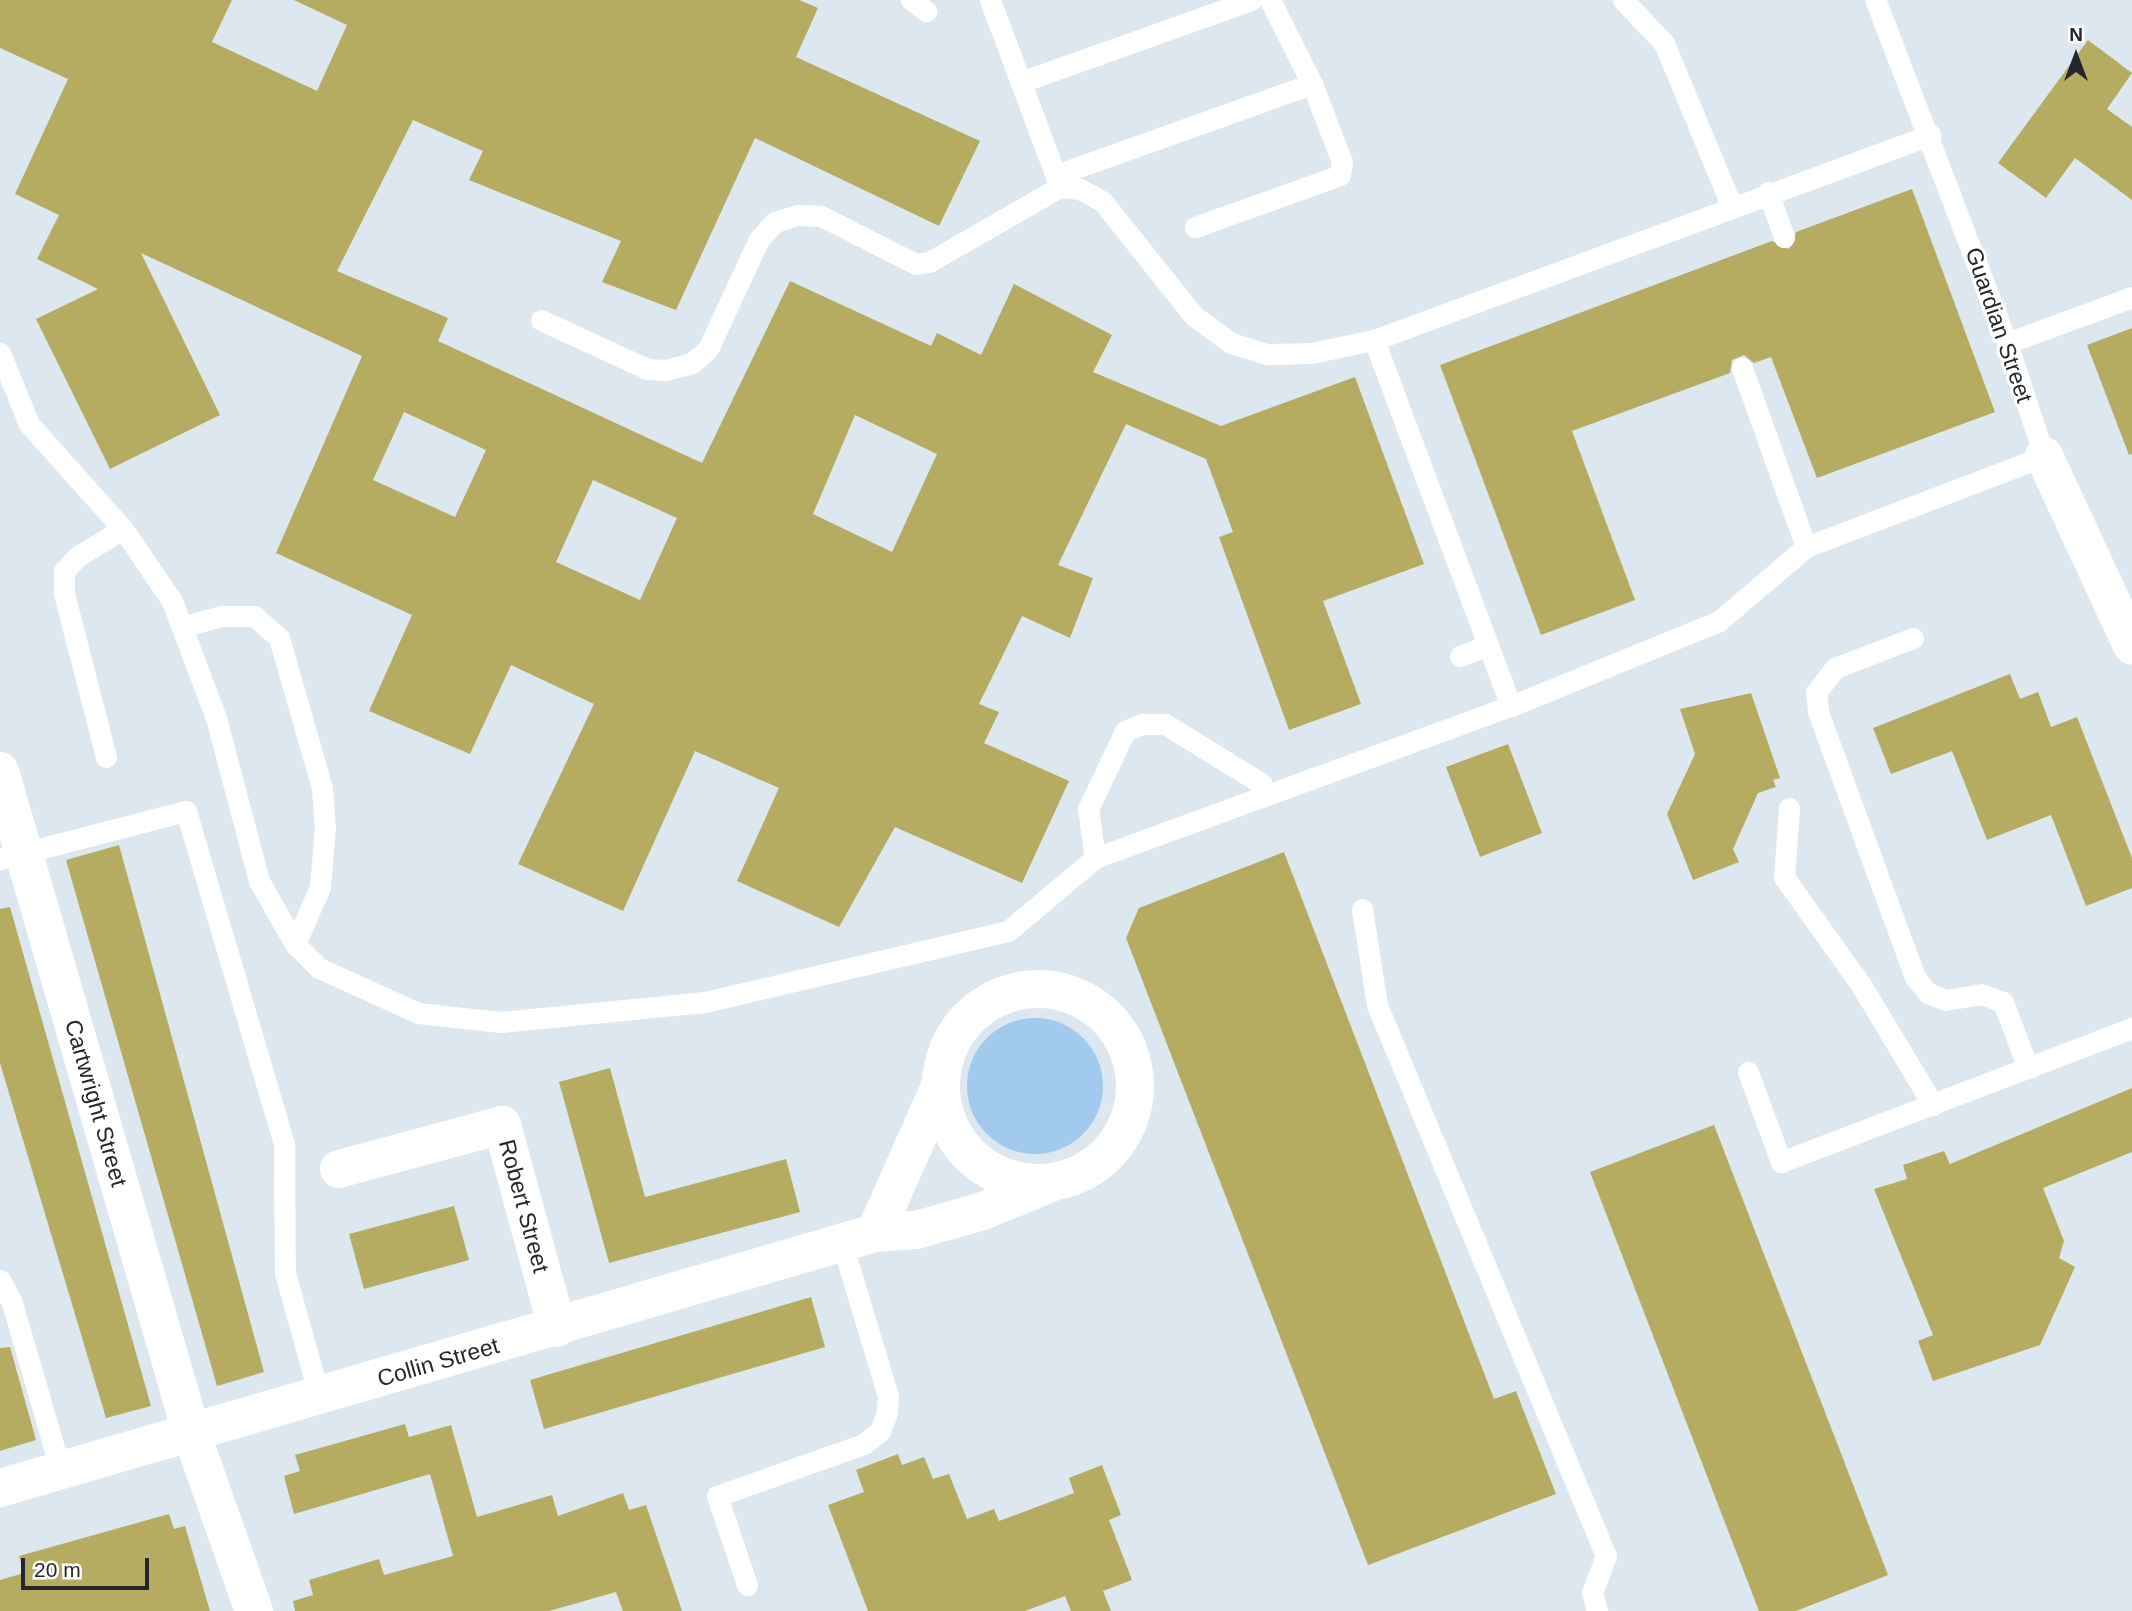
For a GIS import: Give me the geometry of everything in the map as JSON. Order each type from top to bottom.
[{"type":"street","name":"Guardian Street","points":[[2044,456],[2132,646]]},
{"type":"street","name":"Cartwright Street","points":[[0,771],[11,855],[192,1435],[254,1611]]},
{"type":"street","name":"Collin Street","points":[[0,1488],[192,1435],[858,1239],[929,1226],[1082,1174],[1108,1155],[1132,1109],[1134,1067],[1123,1037],[1103,1012],[1076,995],[1045,988],[1013,991],[983,1004],[960,1026],[945,1054],[940,1086],[858,1239]]},
{"type":"street","name":"Collin Street","points":[[940,1086],[951,1128],[986,1170],[1018,1182],[1051,1183]]},
{"type":"street","name":"Robert Street","points":[[339,1170],[502,1125],[557,1328]]},
{"type":"lane","points":[[990,0],[1058,181],[1103,202],[1194,316],[1231,343],[1268,354],[1311,353],[1374,340],[1731,205],[1930,135]]},
{"type":"lane","points":[[1021,82],[1251,0]]},
{"type":"lane","points":[[1195,227],[1340,175],[1342,162],[1311,84],[1270,0]]},
{"type":"lane","points":[[1623,0],[1664,43],[1731,205]]},
{"type":"lane","name":"Guardian Street","points":[[1875,0],[1930,135],[2007,342],[2044,456]]},
{"type":"lane","points":[[541,320],[647,369],[666,370],[692,363],[708,349],[759,239],[775,222],[797,215],[821,216],[916,264],[929,262],[1058,181],[1311,84]]},
{"type":"lane","points":[[1768,192],[1784,237]]},
{"type":"lane","points":[[2007,342],[2132,297]]},
{"type":"lane","points":[[1374,340],[1511,706]]},
{"type":"lane","points":[[0,354],[29,424],[123,529],[172,601],[216,718],[259,881],[295,944],[339,980],[418,1013],[501,1022],[597,1016],[705,1002],[1008,931],[1095,858],[1264,794],[1511,706],[1719,621],[1806,547],[2044,456]]},
{"type":"lane","points":[[1742,368],[1806,547]]},
{"type":"lane","points":[[106,757],[64,593],[64,572],[78,556],[123,529]]},
{"type":"lane","points":[[182,627],[221,616],[254,616],[279,638],[322,788],[326,828],[320,887],[295,944]]},
{"type":"lane","points":[[1913,638],[1835,668],[1816,692],[1818,712],[1915,977],[1928,993],[1945,1000],[1981,994],[2003,1002],[2028,1068]]},
{"type":"lane","points":[[1460,656],[1488,645]]},
{"type":"lane","points":[[1095,858],[1088,809],[1125,731],[1142,724],[1165,724],[1261,783],[1264,794]]},
{"type":"lane","points":[[1789,808],[1784,877],[1861,985],[1933,1105]]},
{"type":"lane","points":[[11,855],[187,811],[284,1144],[285,1273],[319,1396]]},
{"type":"lane","points":[[1362,908],[1377,1005],[1606,1556],[1592,1592],[1597,1611]]},
{"type":"lane","points":[[1748,1072],[1781,1162],[2132,1028]]},
{"type":"lane","points":[[747,1585],[717,1496],[864,1444],[880,1431],[887,1413],[888,1396],[858,1239]]},
{"type":"lane","points":[[0,1280],[12,1303],[61,1472]]},
{"type":"shaded area","points":[[1035,1018],[1061,1023],[1083,1038],[1098,1060],[1103,1086],[1098,1112],[1083,1134],[1061,1149],[1035,1154],[1009,1149],[987,1134],[972,1112],[967,1086],[972,1060],[987,1038],[1009,1023]]},
{"type":"building","points":[[0,0],[232,0],[212,42],[317,91],[347,25],[294,0],[799,0],[818,8],[796,57],[980,141],[939,226],[755,138],[676,310],[602,282],[621,241],[469,180],[483,151],[413,120],[337,271],[448,318],[438,341],[702,463],[790,281],[931,346],[937,333],[981,355],[1014,284],[1112,335],[1093,372],[1221,426],[1355,377],[1424,564],[1323,601],[1361,704],[1289,730],[1219,537],[1233,532],[1206,459],[1126,424],[1058,565],[1093,578],[1070,638],[1022,616],[979,704],[999,712],[984,743],[1069,781],[1022,883],[895,827],[839,927],[737,881],[779,788],[695,751],[623,911],[518,864],[594,704],[511,665],[470,754],[369,711],[412,615],[276,553],[362,356],[141,253],[220,415],[110,469],[36,319],[98,289],[37,259],[59,215],[15,194],[68,79],[0,48]],"holes":[[[404,412],[486,450],[455,517],[373,480]],[[855,415],[937,454],[892,552],[813,514]],[[593,480],[677,518],[640,600],[556,562]]]},
{"type":"building","points":[[2088,40],[2132,73],[2107,109],[2132,127],[2132,200],[2075,158],[2046,198],[1998,163]]},
{"type":"building","points":[[1912,189],[1995,412],[1817,478],[1771,357],[1754,363],[1744,355],[1732,360],[1730,373],[1572,431],[1635,600],[1541,635],[1440,365],[1772,241],[1789,249],[1796,232]]},
{"type":"building","points":[[2132,328],[2132,454],[2129,455],[2087,345]]},
{"type":"building","points":[[2010,674],[2020,699],[2038,692],[2051,727],[2077,717],[2132,858],[2132,888],[2086,906],[2051,815],[1987,840],[1952,751],[1891,774],[1873,728]]},
{"type":"building","points":[[1751,693],[1780,778],[1773,780],[1776,787],[1758,793],[1733,849],[1739,862],[1693,880],[1667,814],[1695,754],[1680,709]]},
{"type":"building","points":[[1508,744],[1542,833],[1480,857],[1446,767]]},
{"type":"building","points":[[119,845],[264,1372],[217,1386],[66,860]]},
{"type":"building","points":[[1284,852],[1494,1399],[1516,1391],[1556,1494],[1368,1565],[1126,938],[1139,908]]},
{"type":"building","points":[[10,907],[151,1406],[106,1418],[0,1063],[0,909]]},
{"type":"building","points":[[610,1068],[645,1197],[786,1159],[800,1212],[609,1263],[559,1082]]},
{"type":"building","points":[[2132,1088],[2132,1152],[2043,1188],[2064,1241],[2059,1258],[2075,1267],[2040,1345],[1933,1381],[1918,1341],[1933,1335],[1874,1189],[1907,1179],[1903,1165],[1944,1151],[1950,1164]]},
{"type":"building","points":[[1714,1125],[1888,1575],[1796,1611],[1759,1611],[1590,1172]]},
{"type":"building","points":[[454,1206],[469,1260],[364,1289],[349,1234]]},
{"type":"building","points":[[811,1297],[825,1347],[544,1429],[530,1380]]},
{"type":"building","points":[[10,1347],[36,1440],[0,1451],[0,1348]]},
{"type":"building","points":[[405,1424],[409,1437],[451,1425],[477,1517],[552,1495],[558,1516],[623,1493],[629,1510],[646,1505],[682,1611],[623,1611],[616,1592],[549,1611],[295,1611],[293,1601],[313,1595],[309,1580],[379,1559],[384,1575],[453,1556],[430,1474],[294,1514],[284,1476],[300,1471],[295,1455]]},
{"type":"building","points":[[898,1454],[902,1465],[924,1457],[933,1479],[949,1474],[967,1519],[994,1509],[999,1521],[1074,1493],[1069,1478],[1102,1465],[1121,1515],[1109,1520],[1132,1580],[1103,1591],[1111,1611],[1071,1611],[1065,1596],[1025,1611],[868,1611],[828,1505],[864,1492],[856,1470]]},
{"type":"building","points":[[169,1514],[174,1529],[185,1526],[210,1611],[0,1611],[0,1580],[24,1573],[19,1556]]}]
